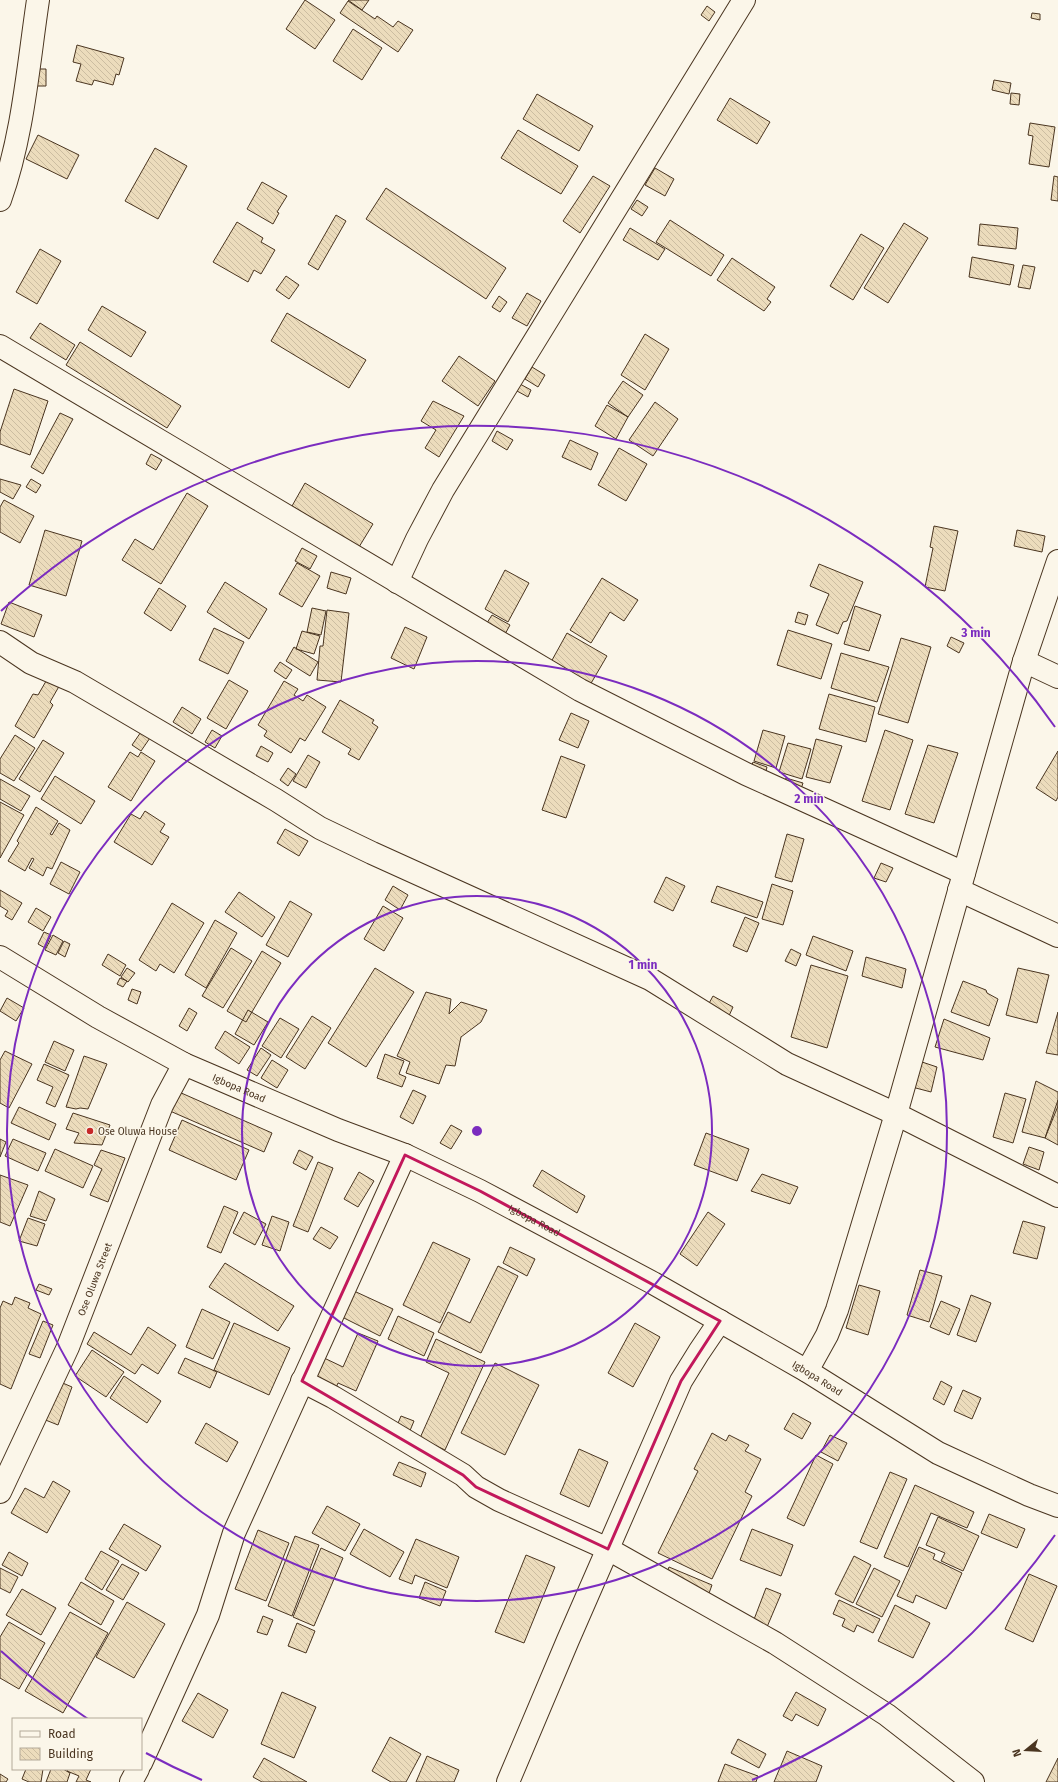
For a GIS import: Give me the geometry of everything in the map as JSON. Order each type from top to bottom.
[{"type":"street","points":[[0,200],[10,171],[17,143],[38,0]]},
{"type":"street","points":[[397,582],[443,490],[744,0]]},
{"type":"street","points":[[0,346],[580,690],[961,882],[1058,936]]},
{"type":"street","points":[[807,1371],[827,1335],[837,1310],[896,1114],[1024,661],[1058,561]]},
{"type":"street","points":[[0,642],[31,663],[82,686],[270,796],[320,828],[379,857],[650,980],[787,1064],[896,1114],[1058,1196]]},
{"type":"street","points":[[1024,661],[1058,677]]},
{"type":"street","name":"Igbopa Road","points":[[0,957],[98,1017],[184,1064],[324,1124],[405,1155],[480,1190],[654,1283],[807,1371],[938,1453],[1029,1495],[1058,1506]]},
{"type":"street","name":"Ose Oluwa Street","points":[[0,1492],[68,1347],[162,1105],[184,1064]]},
{"type":"street","points":[[142,1761],[208,1615],[234,1533],[405,1155]]},
{"type":"street","points":[[512,1780],[568,1640],[681,1381],[720,1321]]},
{"type":"street","points":[[302,1381],[333,1397],[463,1475],[476,1487],[499,1500],[608,1549],[775,1643],[887,1715],[973,1782]]},
{"type":"street","points":[[131,1782],[137,1770]]},
{"type":"highlighted area","points":[[405,1155],[480,1191],[720,1321],[681,1381],[608,1549],[476,1487],[463,1475],[302,1381]]},
{"type":"building","points":[[305,0],[335,20],[315,49],[286,29]]},
{"type":"building","points":[[348,0],[369,0],[362,10]]},
{"type":"building","points":[[348,1],[375,19],[377,16],[393,27],[398,21],[413,30],[398,52],[340,13]]},
{"type":"building","points":[[707,6],[715,12],[709,21],[701,15]]},
{"type":"building","points":[[1032,13],[1040,14],[1040,20],[1031,18]]},
{"type":"building","points":[[353,29],[382,48],[362,80],[333,61]]},
{"type":"building","points":[[77,45],[124,58],[119,75],[116,74],[113,85],[94,80],[92,85],[76,81],[81,64],[73,62]]},
{"type":"building","points":[[30,69],[46,69],[46,86],[30,86]]},
{"type":"building","points":[[994,80],[1011,83],[1009,94],[992,90]]},
{"type":"building","points":[[1011,93],[1020,94],[1019,105],[1010,104]]},
{"type":"building","points":[[537,94],[593,126],[579,151],[523,119]]},
{"type":"building","points":[[730,98],[770,122],[757,144],[717,120]]},
{"type":"building","points":[[1030,123],[1055,127],[1049,167],[1029,164],[1033,136],[1028,135]]},
{"type":"building","points":[[518,130],[578,166],[561,194],[501,158]]},
{"type":"building","points":[[38,135],[79,155],[67,179],[26,159]]},
{"type":"building","points":[[155,148],[187,166],[158,219],[125,201]]},
{"type":"building","points":[[655,168],[674,179],[665,196],[645,185]]},
{"type":"building","points":[[593,176],[610,186],[580,233],[563,221]]},
{"type":"building","points":[[1054,176],[1058,177],[1058,201],[1051,200]]},
{"type":"building","points":[[262,182],[287,196],[277,212],[279,213],[273,224],[247,209]]},
{"type":"building","points":[[386,188],[506,268],[486,299],[366,219]]},
{"type":"building","points":[[637,200],[648,207],[642,216],[631,209]]},
{"type":"building","points":[[336,215],[346,221],[318,270],[308,264]]},
{"type":"building","points":[[670,220],[724,255],[711,276],[656,242]]},
{"type":"building","points":[[237,222],[263,238],[261,242],[275,250],[261,274],[254,270],[248,282],[213,262]]},
{"type":"building","points":[[904,223],[928,238],[888,303],[864,288]]},
{"type":"building","points":[[980,224],[1018,228],[1016,249],[978,245]]},
{"type":"building","points":[[630,228],[665,249],[658,260],[623,240]]},
{"type":"building","points":[[861,234],[884,248],[853,300],[830,286]]},
{"type":"building","points":[[40,249],[61,261],[37,304],[16,292]]},
{"type":"building","points":[[972,257],[1014,265],[1010,285],[969,277]]},
{"type":"building","points":[[732,258],[775,287],[767,299],[771,302],[764,311],[717,280]]},
{"type":"building","points":[[1023,265],[1035,267],[1030,289],[1018,287]]},
{"type":"building","points":[[286,276],[299,285],[289,299],[276,290]]},
{"type":"building","points":[[527,293],[541,301],[527,326],[512,318]]},
{"type":"building","points":[[499,296],[507,302],[500,312],[492,307]]},
{"type":"building","points":[[102,306],[146,332],[131,357],[88,330]]},
{"type":"building","points":[[287,313],[366,360],[349,388],[271,341]]},
{"type":"building","points":[[40,323],[75,345],[66,360],[30,338]]},
{"type":"building","points":[[645,334],[669,349],[645,390],[621,375]]},
{"type":"building","points":[[80,342],[181,406],[167,428],[66,365]]},
{"type":"building","points":[[459,356],[495,381],[478,406],[442,381]]},
{"type":"building","points":[[532,367],[545,375],[538,387],[525,379]]},
{"type":"building","points":[[623,381],[643,395],[628,417],[608,403]]},
{"type":"building","points":[[520,384],[531,390],[528,397],[517,391]]},
{"type":"building","points":[[14,389],[48,401],[30,455],[0,444],[0,432]]},
{"type":"building","points":[[433,401],[464,416],[439,457],[425,448],[436,430],[421,421]]},
{"type":"building","points":[[655,402],[678,419],[653,456],[629,440]]},
{"type":"building","points":[[607,405],[628,417],[616,439],[595,426]]},
{"type":"building","points":[[60,413],[73,419],[43,474],[31,467]]},
{"type":"building","points":[[497,431],[513,440],[507,450],[492,441]]},
{"type":"building","points":[[570,440],[598,453],[591,470],[562,457]]},
{"type":"building","points":[[619,448],[647,464],[626,501],[598,485]]},
{"type":"building","points":[[151,454],[162,460],[156,470],[146,464]]},
{"type":"building","points":[[0,479],[21,485],[13,499],[0,492]]},
{"type":"building","points":[[31,479],[41,485],[36,493],[26,487]]},
{"type":"building","points":[[305,483],[373,524],[359,547],[292,506]]},
{"type":"building","points":[[187,493],[208,506],[161,584],[122,560],[135,539],[153,550]]},
{"type":"building","points":[[4,500],[34,516],[20,543],[0,532],[0,507]]},
{"type":"building","points":[[934,526],[958,531],[945,591],[925,587],[933,548],[930,547]]},
{"type":"building","points":[[45,530],[82,541],[66,596],[29,585]]},
{"type":"building","points":[[1017,530],[1045,536],[1042,552],[1014,546]]},
{"type":"building","points":[[302,548],[317,556],[310,569],[295,561]]},
{"type":"building","points":[[297,563],[320,576],[302,607],[279,594]]},
{"type":"building","points":[[819,564],[863,582],[847,621],[843,622],[838,634],[816,625],[829,594],[810,586]]},
{"type":"building","points":[[505,570],[529,583],[508,622],[485,609]]},
{"type":"building","points":[[331,572],[351,578],[346,594],[327,588]]},
{"type":"building","points":[[602,578],[638,600],[624,621],[610,612],[591,643],[570,630]]},
{"type":"building","points":[[225,582],[267,609],[249,639],[207,612]]},
{"type":"building","points":[[159,588],[186,606],[171,631],[144,613]]},
{"type":"building","points":[[9,602],[42,615],[34,637],[1,624]]},
{"type":"building","points":[[855,606],[881,615],[869,651],[844,644]]},
{"type":"building","points":[[312,608],[326,611],[321,635],[307,632]]},
{"type":"building","points":[[327,610],[349,613],[341,682],[317,680],[320,646],[323,646]]},
{"type":"building","points":[[798,612],[808,615],[805,625],[795,622]]},
{"type":"building","points":[[492,615],[510,625],[504,636],[485,626]]},
{"type":"building","points":[[405,627],[427,637],[414,669],[391,658]]},
{"type":"building","points":[[214,628],[244,642],[228,674],[199,660]]},
{"type":"building","points":[[788,630],[832,644],[821,679],[777,665]]},
{"type":"building","points":[[302,631],[320,636],[314,654],[296,649]]},
{"type":"building","points":[[567,633],[607,656],[590,685],[551,662]]},
{"type":"building","points":[[951,637],[964,643],[959,653],[947,646]]},
{"type":"building","points":[[901,638],[931,647],[908,723],[878,714]]},
{"type":"building","points":[[294,647],[318,662],[310,676],[286,661]]},
{"type":"building","points":[[841,653],[889,667],[877,702],[831,688]]},
{"type":"building","points":[[280,662],[292,670],[286,679],[274,671]]},
{"type":"building","points":[[49,676],[61,683],[50,702],[53,705],[34,738],[15,726],[33,694],[38,695]]},
{"type":"building","points":[[229,680],[248,691],[226,729],[207,718]]},
{"type":"building","points":[[284,681],[298,689],[294,695],[303,701],[307,695],[326,707],[305,741],[300,738],[291,753],[264,736],[267,731],[258,725]]},
{"type":"building","points":[[829,694],[875,707],[866,742],[819,729]]},
{"type":"building","points":[[340,700],[374,720],[372,723],[378,727],[359,760],[348,754],[351,749],[322,732]]},
{"type":"building","points":[[182,707],[201,719],[192,734],[173,722]]},
{"type":"building","points":[[571,713],[589,721],[578,748],[559,740]]},
{"type":"building","points":[[143,729],[152,735],[141,751],[132,745]]},
{"type":"building","points":[[212,730],[222,736],[215,748],[205,742]]},
{"type":"building","points":[[763,730],[785,736],[776,768],[754,761]]},
{"type":"building","points":[[885,730],[913,740],[890,810],[862,801]]},
{"type":"building","points":[[15,735],[35,748],[14,781],[0,773],[0,759]]},
{"type":"building","points":[[816,739],[842,746],[830,783],[806,777]]},
{"type":"building","points":[[43,740],[64,753],[40,792],[19,779]]},
{"type":"building","points":[[788,743],[811,749],[802,779],[779,772]]},
{"type":"building","points":[[928,745],[958,753],[934,823],[905,814]]},
{"type":"building","points":[[261,746],[273,753],[268,762],[256,756]]},
{"type":"building","points":[[1058,751],[1058,797],[1056,801],[1036,788]]},
{"type":"building","points":[[130,752],[138,757],[141,752],[155,761],[131,801],[108,787]]},
{"type":"building","points":[[308,755],[320,762],[306,788],[293,781]]},
{"type":"building","points":[[561,756],[585,765],[566,818],[542,810]]},
{"type":"building","points":[[753,762],[767,767],[764,779],[749,774]]},
{"type":"building","points":[[288,768],[296,774],[288,786],[280,780]]},
{"type":"building","points":[[55,776],[95,801],[81,824],[41,799]]},
{"type":"building","points":[[786,778],[803,783],[800,792],[783,786]]},
{"type":"building","points":[[0,779],[30,796],[21,811],[0,799]]},
{"type":"building","points":[[0,802],[24,815],[0,858]]},
{"type":"building","points":[[36,807],[58,821],[50,834],[52,835],[59,823],[70,830],[52,869],[47,867],[43,876],[29,868],[34,859],[32,858],[25,871],[8,861],[19,843],[17,841]]},
{"type":"building","points":[[145,811],[165,824],[160,832],[169,837],[152,865],[114,842],[131,814],[140,819]]},
{"type":"building","points":[[285,829],[308,841],[299,856],[277,843]]},
{"type":"building","points":[[787,834],[804,839],[792,882],[775,877]]},
{"type":"building","points":[[61,862],[80,872],[69,894],[50,884]]},
{"type":"building","points":[[881,863],[893,868],[886,882],[874,878]]},
{"type":"building","points":[[666,877],[685,886],[673,911],[654,902]]},
{"type":"building","points":[[772,884],[793,891],[783,925],[762,919]]},
{"type":"building","points":[[393,886],[408,895],[400,910],[385,900]]},
{"type":"building","points":[[717,886],[763,902],[757,918],[711,902]]},
{"type":"building","points":[[0,890],[22,903],[12,920],[5,916],[8,911],[0,906]]},
{"type":"building","points":[[239,892],[275,917],[262,937],[225,912]]},
{"type":"building","points":[[290,901],[312,914],[288,957],[266,945]]},
{"type":"building","points":[[172,903],[204,923],[174,973],[160,964],[156,971],[139,960]]},
{"type":"building","points":[[383,906],[403,918],[384,951],[364,939]]},
{"type":"building","points":[[36,908],[51,917],[43,931],[28,922]]},
{"type":"building","points":[[745,917],[759,923],[747,952],[733,946]]},
{"type":"building","points":[[215,920],[237,933],[206,988],[185,975]]},
{"type":"building","points":[[44,932],[51,935],[45,948],[38,944]]},
{"type":"building","points":[[53,935],[63,941],[56,955],[45,950]]},
{"type":"building","points":[[813,936],[853,951],[846,971],[806,955]]},
{"type":"building","points":[[64,941],[70,944],[65,957],[58,953]]},
{"type":"building","points":[[231,948],[252,961],[223,1008],[202,996]]},
{"type":"building","points":[[791,949],[801,954],[796,966],[785,961]]},
{"type":"building","points":[[262,951],[281,963],[246,1022],[227,1011]]},
{"type":"building","points":[[108,954],[126,965],[120,976],[102,965]]},
{"type":"building","points":[[866,957],[906,969],[902,988],[862,976]]},
{"type":"building","points":[[811,965],[848,976],[827,1048],[791,1037]]},
{"type":"building","points":[[127,968],[135,973],[128,982],[121,977]]},
{"type":"building","points":[[375,968],[414,992],[366,1067],[328,1043]]},
{"type":"building","points":[[1018,968],[1049,975],[1037,1023],[1006,1015]]},
{"type":"building","points":[[120,978],[127,981],[123,987],[117,984]]},
{"type":"building","points":[[963,981],[986,990],[987,993],[998,999],[989,1026],[951,1012]]},
{"type":"building","points":[[132,989],[141,992],[137,1004],[128,1000]]},
{"type":"building","points":[[426,992],[451,999],[449,1014],[461,1002],[487,1010],[481,1022],[461,1037],[455,1066],[446,1065],[439,1084],[406,1073],[410,1062],[397,1056]]},
{"type":"building","points":[[713,996],[733,1007],[728,1018],[707,1007]]},
{"type":"building","points":[[7,998],[24,1008],[16,1021],[0,1011]]},
{"type":"building","points":[[189,1008],[197,1013],[187,1031],[179,1026]]},
{"type":"building","points":[[248,1010],[268,1022],[254,1045],[235,1034]]},
{"type":"building","points":[[1058,1012],[1058,1055],[1046,1053]]},
{"type":"building","points":[[312,1016],[331,1028],[305,1069],[286,1057]]},
{"type":"building","points":[[280,1018],[299,1029],[281,1058],[262,1046]]},
{"type":"building","points":[[944,1019],[990,1038],[983,1060],[935,1047]]},
{"type":"building","points":[[225,1031],[250,1047],[239,1064],[215,1048]]},
{"type":"building","points":[[54,1041],[74,1050],[65,1071],[45,1062]]},
{"type":"building","points":[[261,1048],[271,1055],[257,1076],[247,1070]]},
{"type":"building","points":[[5,1051],[32,1064],[9,1108],[0,1103],[0,1060]]},
{"type":"building","points":[[385,1054],[404,1061],[399,1074],[406,1077],[402,1087],[377,1078]]},
{"type":"building","points":[[84,1056],[107,1064],[88,1109],[66,1107]]},
{"type":"building","points":[[272,1060],[288,1070],[277,1088],[261,1078]]},
{"type":"building","points":[[919,1061],[937,1067],[931,1092],[912,1087]]},
{"type":"building","points":[[44,1064],[69,1075],[55,1107],[46,1103],[53,1087],[37,1080]]},
{"type":"building","points":[[1036,1081],[1058,1092],[1058,1106],[1045,1138],[1022,1132]]},
{"type":"building","points":[[413,1090],[426,1096],[413,1124],[400,1117]]},
{"type":"building","points":[[179,1092],[272,1133],[264,1152],[170,1111]]},
{"type":"building","points":[[1005,1093],[1026,1099],[1013,1143],[993,1137]]},
{"type":"building","points":[[1058,1100],[1058,1145],[1045,1138]]},
{"type":"building","points":[[19,1107],[56,1124],[49,1140],[11,1123]]},
{"type":"building","name":"Ose Oluwa House","points":[[73,1113],[110,1125],[102,1145],[74,1143],[79,1133],[66,1129]]},
{"type":"building","points":[[182,1120],[249,1150],[236,1180],[169,1150]]},
{"type":"building","points":[[451,1125],[462,1131],[451,1149],[440,1143]]},
{"type":"building","points":[[706,1133],[749,1149],[737,1181],[694,1165]]},
{"type":"building","points":[[0,1139],[6,1142],[0,1157]]},
{"type":"building","points":[[13,1139],[46,1153],[38,1171],[5,1156]]},
{"type":"building","points":[[1029,1147],[1044,1152],[1039,1170],[1023,1164]]},
{"type":"building","points":[[55,1149],[93,1166],[83,1188],[45,1171]]},
{"type":"building","points":[[101,1150],[125,1158],[108,1202],[90,1195],[102,1169],[94,1165]]},
{"type":"building","points":[[299,1150],[313,1157],[306,1170],[293,1163]]},
{"type":"building","points":[[318,1162],[333,1168],[308,1232],[293,1226]]},
{"type":"building","points":[[542,1170],[585,1196],[577,1213],[533,1186]]},
{"type":"building","points":[[359,1172],[374,1181],[358,1207],[344,1199]]},
{"type":"building","points":[[762,1174],[798,1187],[790,1204],[751,1191]]},
{"type":"building","points":[[0,1175],[28,1185],[10,1226],[0,1222]]},
{"type":"building","points":[[39,1191],[55,1199],[46,1221],[30,1216]]},
{"type":"building","points":[[224,1206],[238,1212],[221,1253],[207,1247]]},
{"type":"building","points":[[244,1212],[266,1224],[255,1245],[233,1233]]},
{"type":"building","points":[[708,1212],[725,1224],[697,1266],[680,1254]]},
{"type":"building","points":[[272,1216],[289,1222],[280,1251],[262,1245]]},
{"type":"building","points":[[28,1218],[45,1224],[37,1246],[19,1241]]},
{"type":"building","points":[[1023,1221],[1045,1227],[1037,1259],[1013,1253]]},
{"type":"building","points":[[321,1227],[338,1237],[330,1249],[313,1239]]},
{"type":"building","points":[[433,1242],[470,1259],[440,1323],[403,1305]]},
{"type":"building","points":[[510,1247],[535,1259],[527,1276],[503,1263]]},
{"type":"building","points":[[225,1263],[294,1306],[278,1331],[209,1287]]},
{"type":"building","points":[[498,1266],[518,1276],[481,1353],[438,1332],[448,1312],[470,1323]]},
{"type":"building","points":[[920,1270],[942,1276],[929,1322],[907,1315]]},
{"type":"building","points":[[39,1284],[52,1289],[49,1295],[36,1290]]},
{"type":"building","points":[[859,1285],[880,1291],[868,1335],[846,1328]]},
{"type":"building","points":[[354,1291],[393,1309],[380,1336],[342,1317]]},
{"type":"building","points":[[971,1295],[991,1303],[976,1342],[957,1335]]},
{"type":"building","points":[[15,1297],[30,1303],[28,1308],[41,1314],[11,1389],[0,1384],[0,1308],[3,1301],[12,1305]]},
{"type":"building","points":[[941,1301],[960,1309],[949,1335],[930,1327]]},
{"type":"building","points":[[202,1309],[230,1322],[213,1359],[186,1347]]},
{"type":"building","points":[[398,1316],[434,1333],[424,1356],[388,1339]]},
{"type":"building","points":[[43,1321],[53,1325],[40,1358],[29,1354]]},
{"type":"building","points":[[234,1323],[290,1348],[269,1395],[214,1370]]},
{"type":"building","points":[[635,1323],[660,1337],[633,1387],[608,1373]]},
{"type":"building","points":[[148,1327],[176,1345],[158,1374],[142,1364],[135,1374],[87,1344],[94,1332],[131,1355]]},
{"type":"building","points":[[358,1333],[378,1341],[356,1391],[338,1383],[335,1390],[312,1380],[322,1357],[343,1367]]},
{"type":"building","points":[[436,1339],[485,1362],[445,1450],[420,1438],[449,1373],[426,1362]]},
{"type":"building","points":[[92,1350],[124,1372],[106,1397],[75,1376]]},
{"type":"building","points":[[185,1358],[217,1372],[210,1388],[178,1373]]},
{"type":"building","points":[[495,1363],[539,1385],[505,1455],[461,1433]]},
{"type":"building","points":[[124,1376],[161,1401],[147,1423],[110,1398]]},
{"type":"building","points":[[58,1381],[72,1387],[58,1425],[43,1419]]},
{"type":"building","points":[[941,1381],[952,1387],[944,1405],[933,1399]]},
{"type":"building","points":[[963,1390],[981,1398],[972,1419],[954,1411]]},
{"type":"building","points":[[793,1413],[811,1423],[802,1439],[784,1429]]},
{"type":"building","points":[[401,1416],[414,1421],[409,1433],[396,1428]]},
{"type":"building","points":[[206,1423],[238,1442],[227,1462],[195,1443]]},
{"type":"building","points":[[712,1433],[726,1441],[729,1435],[749,1445],[745,1451],[761,1459],[745,1492],[752,1496],[712,1579],[658,1553],[698,1471],[694,1469]]},
{"type":"building","points":[[830,1435],[847,1443],[838,1461],[821,1452]]},
{"type":"building","points":[[579,1449],[608,1462],[589,1507],[560,1494]]},
{"type":"building","points":[[816,1455],[833,1464],[804,1526],[787,1518]]},
{"type":"building","points":[[399,1462],[426,1473],[421,1487],[393,1475]]},
{"type":"building","points":[[890,1472],[907,1479],[877,1549],[860,1542]]},
{"type":"building","points":[[53,1481],[70,1491],[47,1533],[11,1513],[25,1488],[44,1498]]},
{"type":"building","points":[[915,1485],[974,1512],[967,1528],[931,1513],[908,1567],[884,1557]]},
{"type":"building","points":[[327,1506],[360,1524],[345,1551],[312,1533]]},
{"type":"building","points":[[989,1514],[1025,1529],[1017,1548],[981,1533]]},
{"type":"building","points":[[938,1517],[979,1536],[963,1571],[941,1561],[945,1553],[926,1545]]},
{"type":"building","points":[[124,1524],[161,1546],[146,1571],[109,1549]]},
{"type":"building","points":[[364,1529],[404,1552],[390,1577],[350,1554]]},
{"type":"building","points":[[752,1529],[793,1545],[781,1576],[740,1560]]},
{"type":"building","points":[[258,1530],[289,1543],[266,1601],[235,1589]]},
{"type":"building","points":[[295,1536],[319,1545],[292,1616],[268,1606]]},
{"type":"building","points":[[416,1539],[459,1557],[447,1588],[415,1575],[412,1584],[399,1579]]},
{"type":"building","points":[[919,1547],[935,1554],[933,1559],[962,1573],[946,1609],[916,1595],[913,1603],[897,1596]]},
{"type":"building","points":[[321,1548],[343,1558],[314,1626],[293,1617]]},
{"type":"building","points":[[101,1551],[119,1561],[102,1590],[85,1579]]},
{"type":"building","points":[[9,1552],[28,1563],[22,1576],[2,1565]]},
{"type":"building","points":[[526,1555],[555,1567],[524,1643],[495,1632]]},
{"type":"building","points":[[854,1556],[871,1565],[853,1603],[835,1594]]},
{"type":"building","points":[[122,1564],[139,1573],[123,1600],[106,1590]]},
{"type":"building","points":[[669,1567],[712,1585],[708,1596],[665,1577]]},
{"type":"building","points":[[0,1568],[18,1577],[10,1593],[0,1588]]},
{"type":"building","points":[[874,1568],[900,1581],[882,1617],[856,1604]]},
{"type":"building","points":[[1029,1574],[1057,1586],[1033,1642],[1005,1629]]},
{"type":"building","points":[[81,1582],[114,1601],[101,1625],[68,1605]]},
{"type":"building","points":[[425,1582],[446,1591],[440,1606],[419,1598]]},
{"type":"building","points":[[766,1588],[781,1594],[767,1627],[753,1622]]},
{"type":"building","points":[[22,1589],[56,1608],[41,1635],[6,1615]]},
{"type":"building","points":[[839,1600],[880,1619],[873,1633],[857,1625],[854,1632],[842,1626],[845,1619],[833,1614]]},
{"type":"building","points":[[127,1602],[165,1624],[134,1678],[96,1657]]},
{"type":"building","points":[[895,1605],[930,1623],[913,1658],[878,1641]]},
{"type":"building","points":[[70,1612],[108,1633],[63,1713],[25,1691]]},
{"type":"building","points":[[263,1616],[273,1620],[267,1635],[257,1632]]},
{"type":"building","points":[[9,1622],[45,1643],[19,1689],[0,1678],[0,1637]]},
{"type":"building","points":[[297,1623],[315,1631],[306,1653],[288,1646]]},
{"type":"building","points":[[282,1692],[316,1707],[294,1758],[261,1744]]},
{"type":"building","points":[[796,1692],[826,1709],[818,1726],[796,1714],[792,1721],[783,1716]]},
{"type":"building","points":[[198,1693],[228,1710],[213,1738],[182,1721]]},
{"type":"building","points":[[390,1737],[421,1754],[406,1782],[391,1782],[372,1771]]},
{"type":"building","points":[[738,1739],[766,1754],[759,1768],[731,1753]]},
{"type":"building","points":[[787,1751],[822,1766],[816,1782],[774,1782]]},
{"type":"building","points":[[427,1756],[459,1770],[454,1782],[416,1782]]},
{"type":"building","points":[[264,1758],[307,1782],[262,1782],[253,1777]]},
{"type":"building","points":[[1058,1758],[1058,1782],[1046,1782]]},
{"type":"building","points":[[725,1764],[758,1776],[756,1782],[718,1782]]},
{"type":"building","points":[[26,1770],[43,1770],[41,1782],[29,1782],[22,1779]]},
{"type":"building","points":[[51,1770],[65,1770],[70,1773],[67,1782],[46,1782]]},
{"type":"building","points":[[91,1770],[86,1780],[91,1782],[76,1782],[79,1776],[67,1771]]},
{"type":"building","points":[[0,1774],[8,1779],[6,1782],[0,1782]]},
{"type":"place","name":"Ose Oluwa House","points":[[90,1131]]}]
